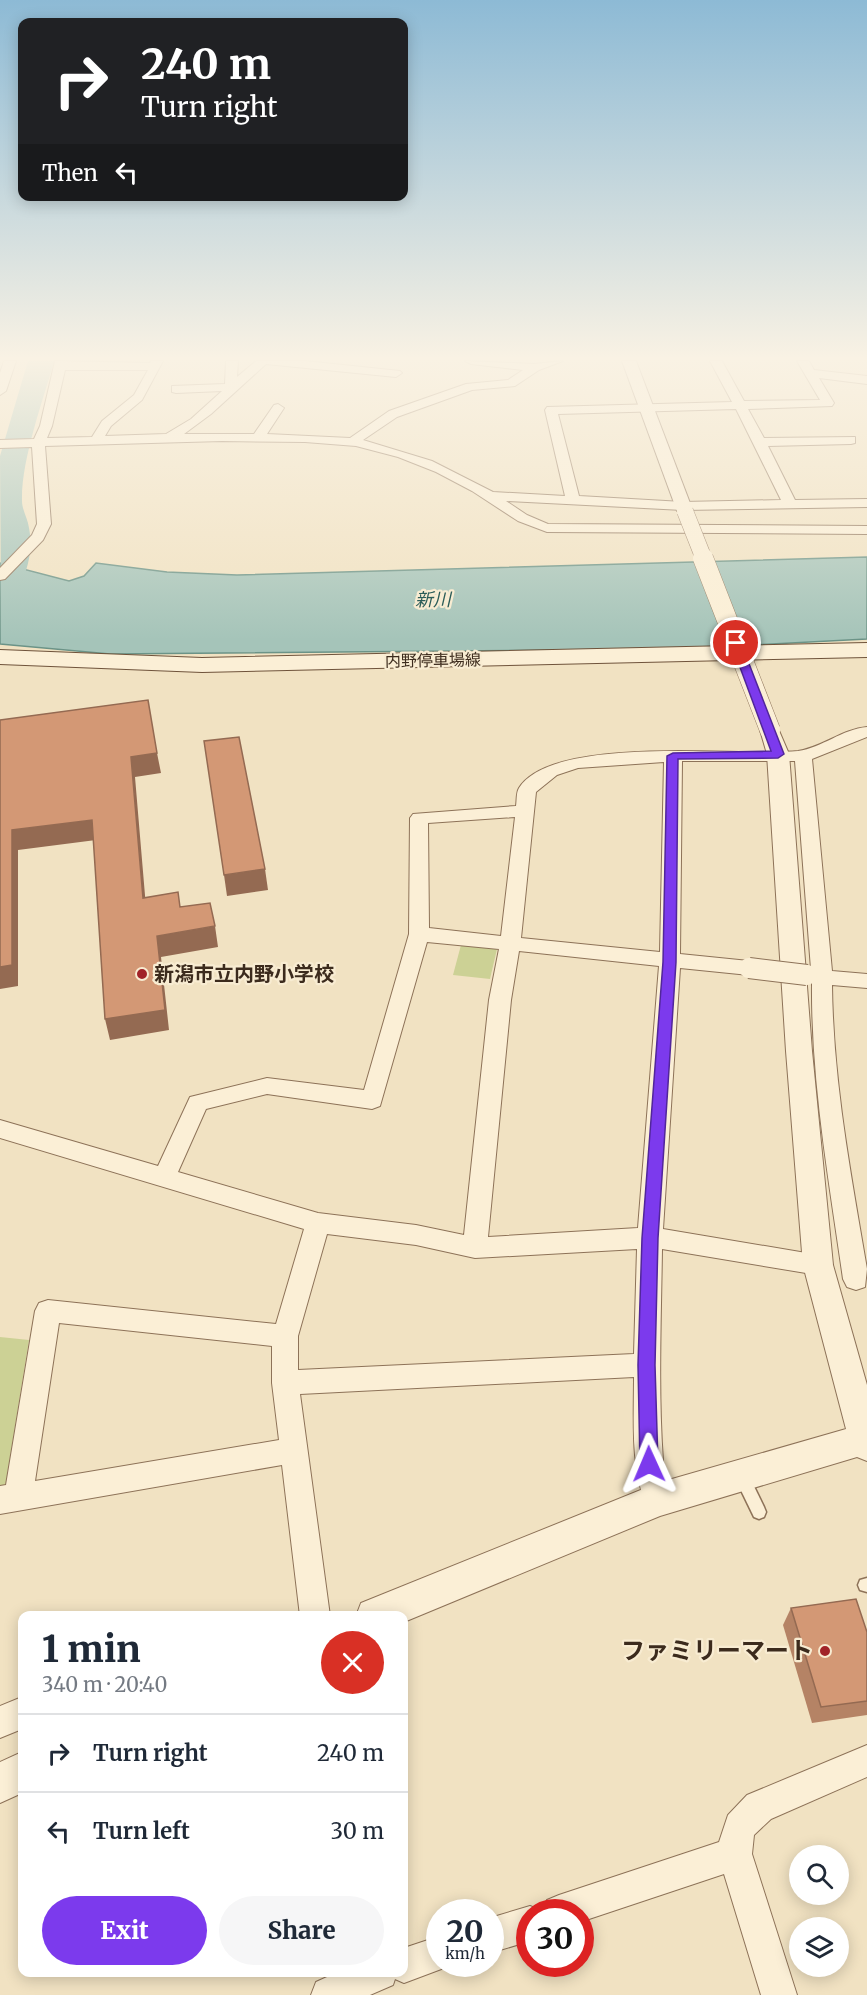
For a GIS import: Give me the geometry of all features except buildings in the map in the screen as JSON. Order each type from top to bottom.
[{"type":"main road","name":"内野停車場線","points":[[0,657],[94,663],[202,665],[867,650]]},
{"type":"street","points":[[0,576],[38,537],[44,524],[36,454]]},
{"type":"street","points":[[397,454],[430,465],[491,496],[510,512],[547,528],[867,530]]},
{"type":"street","points":[[562,454],[573,501]]},
{"type":"street","points":[[664,454],[684,508],[784,747],[815,976],[830,1114],[861,1282]]},
{"type":"street","points":[[766,454],[790,504]]},
{"type":"street","points":[[491,496],[684,508],[867,503]]},
{"type":"street","points":[[475,1248],[500,1000],[510,945],[527,790],[551,771],[576,764],[609,759],[784,747],[867,732]]},
{"type":"street","points":[[386,1611],[658,1500],[866,1441],[818,1265],[799,1051],[784,747]]},
{"type":"street","points":[[658,1500],[649,1464],[647,1365],[650,1238],[670,962],[673,756]]},
{"type":"street","points":[[164,1178],[198,1103],[267,1086],[372,1100],[419,934],[419,818],[525,811]]},
{"type":"street","points":[[419,934],[867,981]]},
{"type":"street","points":[[0,1129],[318,1223],[416,1235],[475,1248],[650,1238],[735,1248],[818,1265]]},
{"type":"street","points":[[314,1611],[285,1383],[285,1336],[318,1223]]},
{"type":"street","points":[[285,1336],[48,1311],[9,1498],[294,1450]]},
{"type":"street","points":[[285,1383],[647,1365]]},
{"type":"street","points":[[0,1722],[18,1715]]},
{"type":"street","points":[[779,1995],[735,1854],[735,1833],[745,1816],[759,1807],[867,1761]]},
{"type":"street","points":[[0,1783],[18,1774]]},
{"type":"street","points":[[594,1901],[735,1854]]},
{"type":"street","points":[[408,1964],[426,1958]]},
{"type":"street","points":[[329,1995],[370,1979]]},
{"type":"lane","points":[[740,1475],[759,1512]]},
{"type":"green space","points":[[461,945],[497,949],[490,979],[453,975]]},
{"type":"green space","points":[[0,1337],[29,1340],[5,1488],[0,1489]]},
{"type":"water","name":"新川","points":[[867,557],[867,639],[672,649],[110,654],[0,644],[0,563],[69,581],[84,576],[96,563],[167,572],[237,575]]},
{"type":"waterway","points":[[1,591],[15,555],[14,528],[7,502],[15,454]]},
{"type":"place","name":"新潟市立内野小学校","points":[[142,974]]},
{"type":"place","name":"ファミリーマート","points":[[825,1651]]},
{"type":"route","points":[[649,1464],[647,1365],[650,1238],[670,962],[673,756],[778,754],[736,643]]}]
